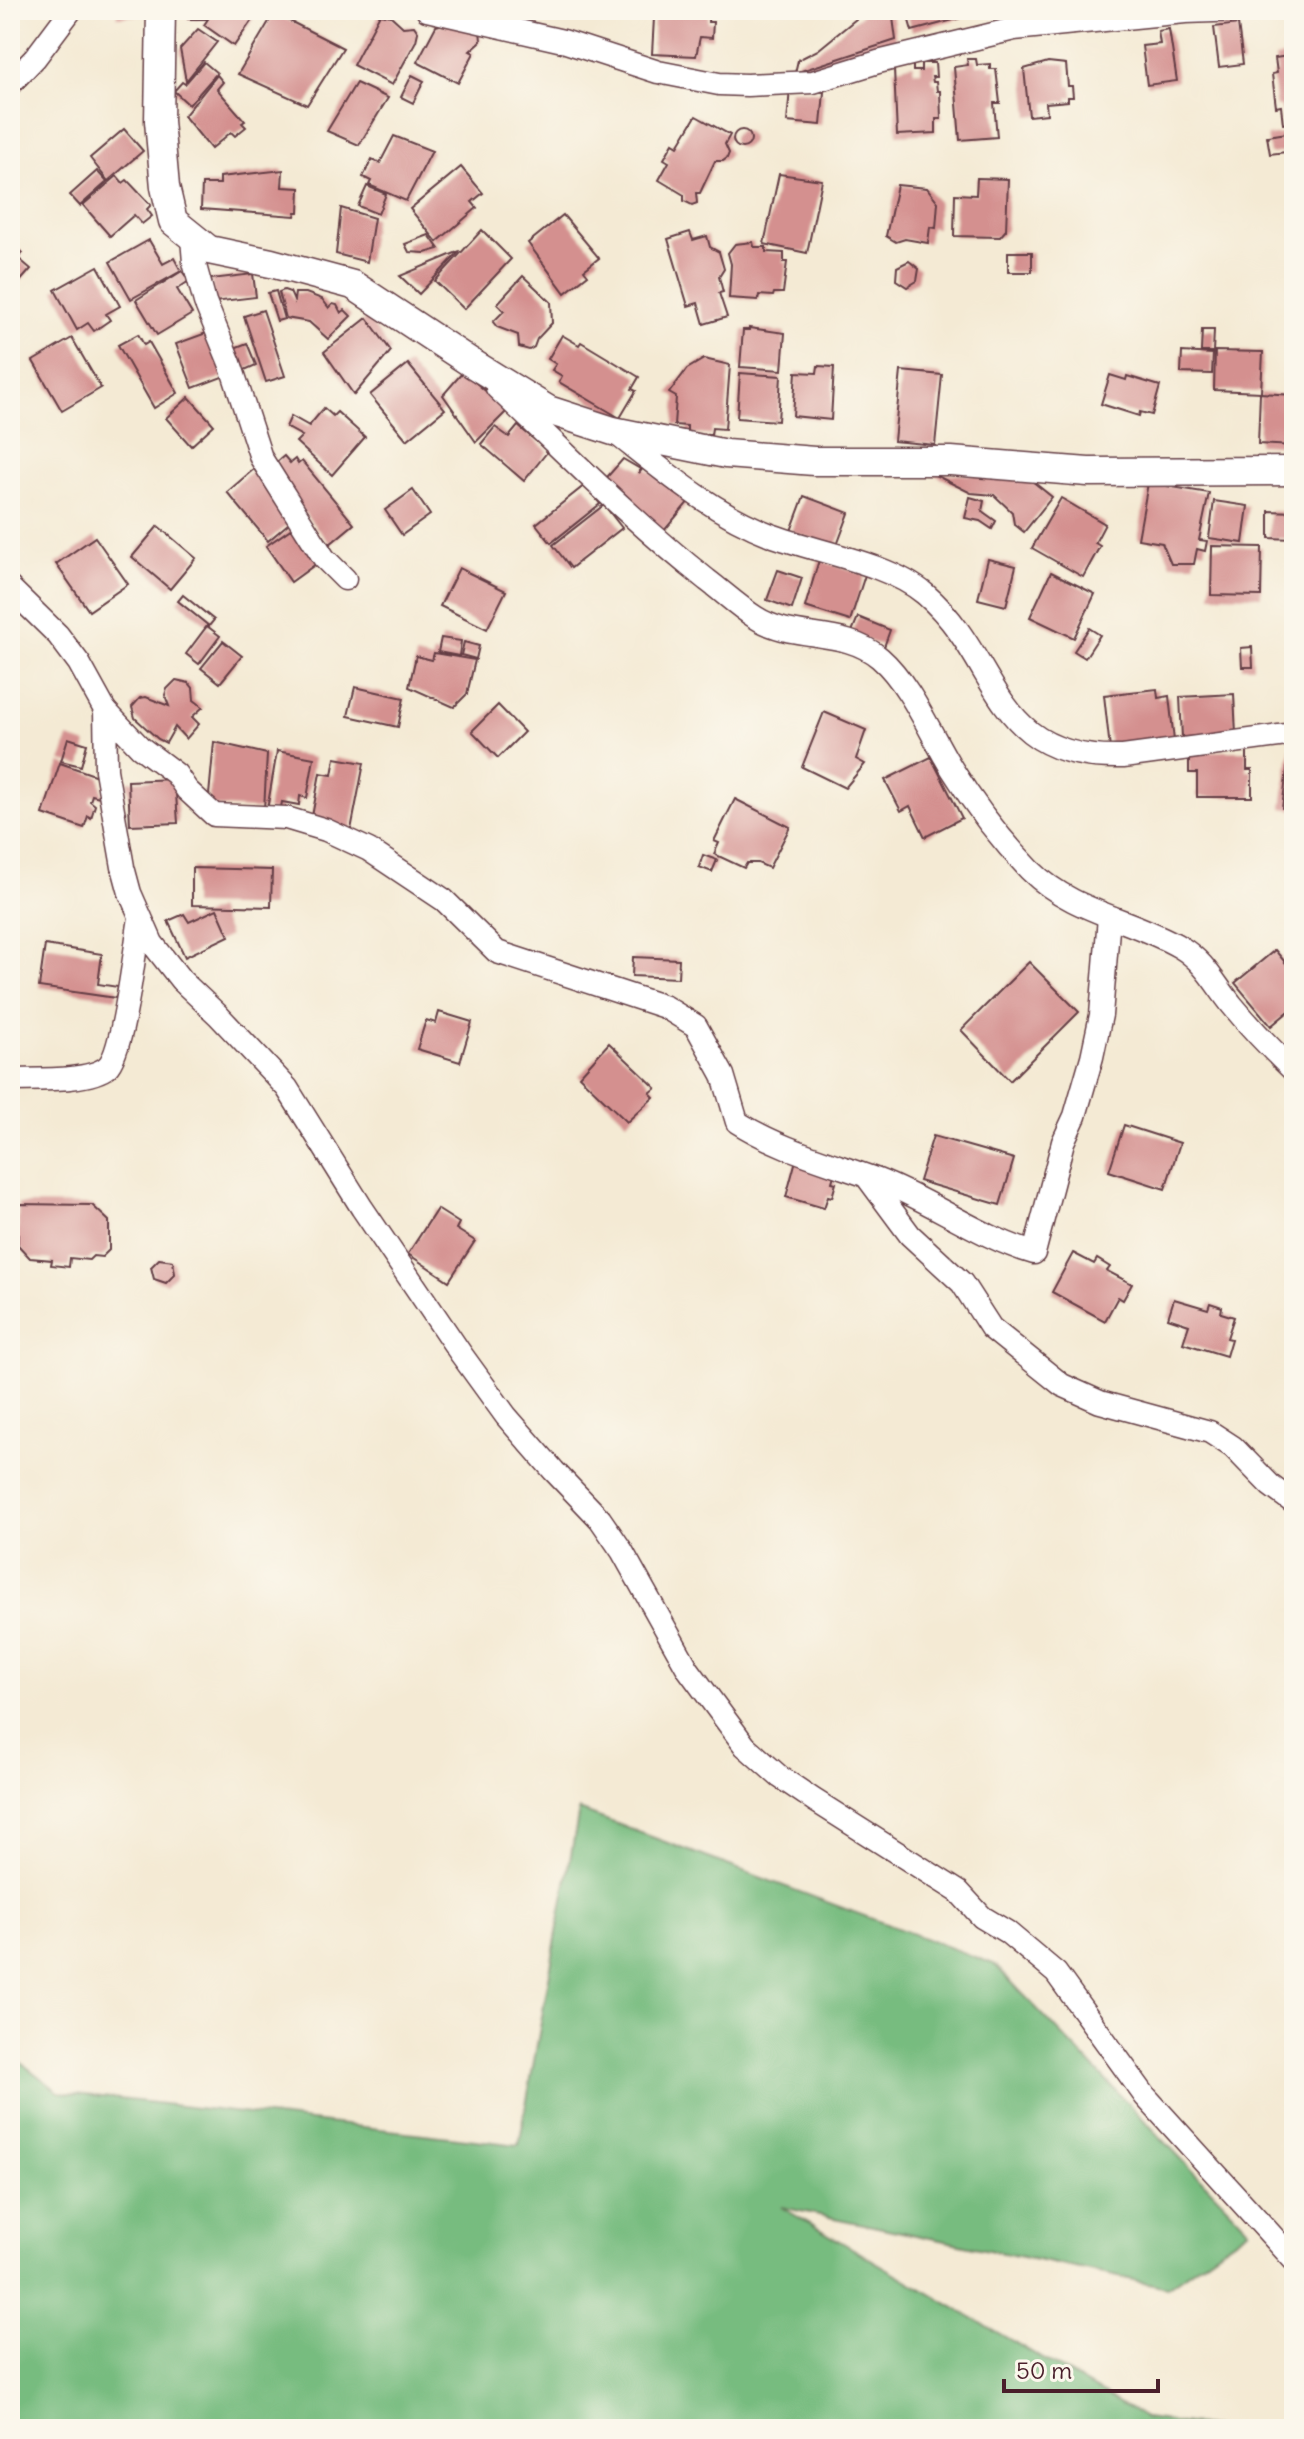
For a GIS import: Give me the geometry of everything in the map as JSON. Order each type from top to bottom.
[{"type":"main road","points":[[161,10],[159,121],[165,187],[173,221],[209,250],[353,285],[548,410],[613,431],[726,454],[814,461],[951,461],[1088,472],[1294,471]]},
{"type":"street","points":[[10,84],[35,58],[71,10]]},
{"type":"street","points":[[427,10],[563,41],[658,72],[719,84],[747,85],[813,82],[878,62],[1014,29],[1188,11],[1242,10]]},
{"type":"street","points":[[192,238],[194,262],[205,302],[230,363],[261,458],[324,558],[345,579]]},
{"type":"street","points":[[470,362],[638,524],[756,619],[795,632],[862,645],[881,659],[920,714],[953,771],[1006,843],[1049,888],[1077,904],[1166,940],[1196,958],[1246,1021],[1294,1071]]},
{"type":"street","points":[[613,431],[707,504],[738,521],[890,574],[921,591],[945,612],[964,637],[993,690],[1014,717],[1052,746],[1096,758],[1123,757],[1294,734]]},
{"type":"street","points":[[10,588],[58,635],[79,663],[105,710],[140,747],[176,774],[187,790],[214,815],[286,818],[326,830],[369,850],[444,900],[497,952],[665,1007],[696,1026],[723,1075],[737,1122],[766,1140],[866,1176],[948,1213],[1004,1245],[1034,1253],[1063,1142],[1075,1116],[1092,1057],[1101,1015],[1109,917]]},
{"type":"street","points":[[105,710],[106,770],[123,867],[152,943],[181,980],[287,1088],[362,1208],[506,1416],[600,1519],[622,1551],[688,1669],[745,1746],[780,1777],[959,1892],[982,1917],[1007,1932],[1056,1973],[1145,2096],[1294,2260]]},
{"type":"street","points":[[10,1080],[67,1077],[98,1072],[108,1066],[120,1037],[140,918]]},
{"type":"street","points":[[866,1176],[910,1235],[962,1283],[991,1328],[1062,1385],[1114,1406],[1210,1432],[1233,1447],[1271,1486],[1294,1503]]},
{"type":"green space","points":[[579,1810],[994,1964],[1249,2229],[1167,2287],[781,2207],[1145,2418],[1225,2429],[10,2429],[10,2054],[59,2092],[519,2145]]},
{"type":"building","points":[[117,10],[144,10],[144,15],[117,17]]},
{"type":"building","points":[[188,10],[212,10],[206,19],[188,19]]},
{"type":"building","points":[[214,10],[259,10],[234,46],[204,25]]},
{"type":"building","points":[[646,10],[709,10],[708,22],[713,22],[712,38],[700,37],[696,56],[652,54],[654,18],[646,17]]},
{"type":"building","points":[[867,10],[892,10],[896,40],[795,73],[798,60],[818,50]]},
{"type":"building","points":[[910,10],[987,11],[912,31],[908,17]]},
{"type":"building","points":[[274,13],[343,48],[307,105],[238,74]]},
{"type":"building","points":[[380,14],[391,16],[403,27],[414,26],[418,32],[392,85],[353,65]]},
{"type":"building","points":[[447,23],[480,30],[481,41],[470,51],[474,53],[458,83],[417,62],[436,26]]},
{"type":"building","points":[[1238,24],[1243,64],[1219,67],[1214,27]]},
{"type":"building","points":[[198,29],[217,42],[186,81],[180,49]]},
{"type":"building","points":[[1169,29],[1177,81],[1147,85],[1142,46],[1160,44],[1158,31]]},
{"type":"building","points":[[1294,55],[1294,123],[1283,124],[1281,106],[1276,107],[1272,74],[1277,73],[1275,58]]},
{"type":"building","points":[[967,59],[976,59],[977,65],[990,64],[990,69],[996,69],[1000,103],[994,103],[997,137],[960,140],[954,67],[968,65]]},
{"type":"building","points":[[204,62],[217,73],[189,105],[174,91],[182,82],[185,84]]},
{"type":"building","points":[[1048,62],[1066,64],[1068,86],[1072,86],[1073,97],[1068,97],[1068,101],[1046,103],[1047,114],[1029,116],[1024,69]]},
{"type":"building","points":[[921,63],[935,63],[936,77],[932,77],[937,91],[940,91],[941,119],[936,119],[936,133],[897,135],[894,69],[913,64],[913,71],[921,71]]},
{"type":"building","points":[[217,75],[223,82],[217,89],[245,121],[242,123],[246,127],[235,136],[231,132],[211,149],[184,116]]},
{"type":"building","points":[[412,75],[424,81],[413,103],[401,97]]},
{"type":"building","points":[[356,83],[388,98],[359,145],[327,131]]},
{"type":"building","points":[[790,89],[824,92],[821,125],[787,122]]},
{"type":"building","points":[[696,116],[730,135],[725,144],[729,153],[727,158],[715,161],[700,193],[696,193],[697,203],[692,205],[684,201],[684,195],[659,180],[669,162],[664,159],[673,143],[678,146]]},
{"type":"building","points":[[124,129],[143,151],[108,181],[90,158]]},
{"type":"building","points":[[742,130],[751,139],[742,148],[733,139]]},
{"type":"building","points":[[1294,132],[1294,151],[1270,154],[1267,136]]},
{"type":"building","points":[[394,136],[432,151],[406,201],[369,185],[371,181],[363,177],[372,159],[380,163]]},
{"type":"building","points":[[461,167],[483,193],[472,202],[477,208],[437,242],[410,209]]},
{"type":"building","points":[[283,170],[282,187],[300,188],[299,212],[295,216],[201,209],[202,184],[220,184],[220,177]]},
{"type":"building","points":[[97,171],[107,182],[80,206],[70,195]]},
{"type":"building","points":[[779,174],[822,180],[807,253],[764,244]]},
{"type":"building","points":[[117,176],[123,183],[127,180],[151,205],[147,209],[152,216],[142,224],[134,215],[110,236],[83,205]]},
{"type":"building","points":[[977,178],[1008,179],[1006,230],[1000,237],[954,236],[955,194],[976,195]]},
{"type":"building","points":[[897,185],[927,188],[938,202],[936,228],[930,227],[928,243],[905,239],[896,242],[886,236]]},
{"type":"building","points":[[367,186],[386,194],[378,214],[358,206]]},
{"type":"building","points":[[341,208],[374,218],[367,262],[336,254]]},
{"type":"building","points":[[563,215],[599,258],[584,270],[588,275],[565,293],[528,243]]},
{"type":"building","points":[[482,230],[511,259],[464,309],[435,281]]},
{"type":"building","points":[[690,232],[693,240],[707,236],[710,247],[719,252],[724,269],[719,277],[723,292],[719,293],[727,317],[704,324],[698,303],[688,306],[668,239]]},
{"type":"building","points":[[429,235],[439,249],[425,253],[409,252],[405,244]]},
{"type":"building","points":[[10,239],[23,253],[18,258],[31,269],[10,293]]},
{"type":"building","points":[[149,240],[163,264],[174,258],[181,271],[131,299],[110,262]]},
{"type":"building","points":[[753,242],[754,247],[766,247],[766,252],[784,253],[784,262],[787,262],[783,293],[759,295],[758,300],[729,298],[731,264],[728,253],[735,244]]},
{"type":"building","points":[[460,251],[419,294],[400,276]]},
{"type":"building","points":[[1008,252],[1032,252],[1032,272],[1008,272]]},
{"type":"building","points":[[909,261],[919,269],[917,281],[907,287],[896,280],[897,267]]},
{"type":"building","points":[[98,266],[120,306],[106,314],[110,320],[94,331],[88,323],[77,330],[55,290]]},
{"type":"building","points":[[182,271],[189,281],[177,289],[192,314],[157,335],[136,300]]},
{"type":"building","points":[[253,274],[256,297],[214,302],[211,279]]},
{"type":"building","points":[[523,276],[551,302],[552,323],[529,350],[519,347],[518,335],[497,327],[493,322],[504,311],[497,304]]},
{"type":"building","points":[[276,291],[284,319],[277,321],[268,293]]},
{"type":"building","points":[[279,292],[290,292],[294,301],[295,293],[306,293],[322,299],[329,308],[337,305],[341,313],[345,310],[351,316],[328,339],[309,322],[286,318]]},
{"type":"building","points":[[263,310],[285,376],[266,382],[244,316]]},
{"type":"building","points":[[367,318],[391,351],[354,395],[324,352]]},
{"type":"building","points":[[749,328],[785,333],[782,370],[740,367],[743,330]]},
{"type":"building","points":[[1202,330],[1214,330],[1213,352],[1201,352]]},
{"type":"building","points":[[209,332],[225,376],[193,388],[176,344]]},
{"type":"building","points":[[138,334],[144,345],[149,342],[178,393],[154,408],[118,345]]},
{"type":"building","points":[[562,335],[579,345],[581,342],[639,377],[632,389],[636,391],[620,418],[559,382],[562,376],[552,370],[556,364],[548,359]]},
{"type":"building","points":[[72,338],[101,388],[62,411],[33,361]]},
{"type":"building","points":[[247,343],[256,365],[238,373],[229,350]]},
{"type":"building","points":[[1215,351],[1263,352],[1261,392],[1214,390]]},
{"type":"building","points":[[1182,352],[1213,354],[1212,374],[1181,373]]},
{"type":"building","points":[[704,359],[730,365],[725,429],[712,428],[711,435],[687,434],[687,426],[674,425],[676,397],[669,393],[687,369]]},
{"type":"building","points":[[408,364],[445,409],[407,440],[370,395]]},
{"type":"building","points":[[818,366],[834,367],[831,420],[793,416],[796,372],[817,373]]},
{"type":"building","points":[[901,371],[942,375],[935,445],[894,441]]},
{"type":"building","points":[[463,372],[508,410],[476,442],[443,395]]},
{"type":"building","points":[[740,373],[781,376],[778,421],[737,418]]},
{"type":"building","points":[[1110,375],[1126,380],[1127,376],[1160,386],[1152,415],[1140,412],[1139,416],[1101,404]]},
{"type":"building","points":[[1260,393],[1294,395],[1294,446],[1258,444]]},
{"type":"building","points":[[189,397],[214,425],[191,446],[166,418]]},
{"type":"building","points":[[324,408],[333,416],[337,412],[365,437],[332,475],[296,442],[302,436],[286,427],[291,416],[309,426]]},
{"type":"building","points":[[518,426],[548,451],[524,481],[481,444],[495,427],[509,437]]},
{"type":"building","points":[[284,456],[290,463],[295,459],[298,464],[302,461],[354,524],[330,544],[278,481],[272,466]]},
{"type":"building","points":[[623,459],[640,469],[639,473],[644,467],[690,500],[658,538],[601,484]]},
{"type":"building","points":[[254,469],[295,518],[268,541],[227,492]]},
{"type":"building","points":[[931,473],[1027,477],[1052,497],[1024,532],[1014,524],[1012,512],[994,495],[971,493]]},
{"type":"building","points":[[1148,483],[1209,493],[1199,540],[1207,541],[1205,551],[1197,549],[1194,564],[1171,564],[1162,543],[1138,539]]},
{"type":"building","points":[[585,485],[600,504],[551,543],[536,524]]},
{"type":"building","points":[[413,490],[430,515],[402,535],[385,510]]},
{"type":"building","points":[[804,496],[849,513],[836,548],[791,531]]},
{"type":"building","points":[[970,497],[984,501],[982,511],[996,521],[992,529],[980,521],[965,518]]},
{"type":"building","points":[[1061,498],[1105,524],[1095,543],[1100,546],[1083,577],[1032,548]]},
{"type":"building","points":[[1214,501],[1248,506],[1243,543],[1209,538]]},
{"type":"building","points":[[604,505],[622,528],[571,568],[553,545]]},
{"type":"building","points":[[1269,511],[1294,512],[1293,539],[1269,538]]},
{"type":"building","points":[[158,526],[196,558],[170,589],[132,557]]},
{"type":"building","points":[[295,526],[320,561],[291,582],[266,546]]},
{"type":"building","points":[[95,537],[128,584],[89,611],[56,564]]},
{"type":"building","points":[[1212,546],[1262,547],[1261,596],[1211,595]]},
{"type":"building","points":[[988,559],[1016,566],[1006,606],[978,599]]},
{"type":"building","points":[[819,560],[865,575],[850,621],[805,607]]},
{"type":"building","points":[[459,568],[506,591],[487,629],[440,606]]},
{"type":"building","points":[[778,570],[802,578],[792,609],[767,600]]},
{"type":"building","points":[[1051,572],[1095,594],[1074,638],[1030,617]]},
{"type":"building","points":[[183,595],[214,620],[209,626],[178,601]]},
{"type":"building","points":[[858,617],[890,630],[884,647],[851,634]]},
{"type":"building","points":[[207,626],[220,636],[199,664],[186,654]]},
{"type":"building","points":[[1089,628],[1100,635],[1085,658],[1074,651]]},
{"type":"building","points":[[441,638],[461,641],[459,656],[438,652]]},
{"type":"building","points":[[223,641],[242,656],[220,683],[201,668]]},
{"type":"building","points":[[464,642],[479,646],[476,659],[461,655]]},
{"type":"building","points":[[1252,647],[1253,667],[1242,667],[1241,648]]},
{"type":"building","points":[[434,653],[475,660],[467,694],[454,707],[409,687],[416,656],[432,660]]},
{"type":"building","points":[[176,680],[189,683],[193,688],[194,700],[203,707],[192,717],[199,724],[186,739],[175,727],[166,743],[135,718],[132,707],[140,698],[146,697],[169,706],[165,695]]},
{"type":"building","points":[[355,687],[404,698],[398,727],[348,716]]},
{"type":"building","points":[[1157,689],[1158,698],[1169,696],[1174,741],[1110,749],[1104,695]]},
{"type":"building","points":[[1234,694],[1236,735],[1182,737],[1180,697]]},
{"type":"building","points":[[498,705],[524,732],[498,758],[472,731]]},
{"type":"building","points":[[824,712],[866,730],[856,759],[865,764],[845,788],[802,767]]},
{"type":"building","points":[[68,738],[87,744],[81,766],[61,761]]},
{"type":"building","points":[[1291,740],[1294,740],[1294,810],[1282,808]]},
{"type":"building","points":[[214,742],[267,754],[264,810],[208,806]]},
{"type":"building","points":[[277,751],[314,758],[307,798],[300,796],[299,805],[282,802],[280,812],[267,810]]},
{"type":"building","points":[[1189,751],[1247,751],[1247,770],[1252,770],[1252,797],[1197,797],[1197,773],[1189,773]]},
{"type":"building","points":[[931,757],[962,818],[925,837],[910,806],[901,811],[885,780]]},
{"type":"building","points":[[335,758],[364,763],[351,830],[311,822],[320,773],[332,775]]},
{"type":"building","points":[[60,763],[100,777],[103,798],[92,795],[90,801],[95,805],[84,828],[43,814]]},
{"type":"building","points":[[175,779],[178,823],[130,825],[128,781]]},
{"type":"building","points":[[735,799],[790,827],[769,868],[758,863],[747,863],[744,868],[714,854],[719,843],[714,841]]},
{"type":"building","points":[[703,855],[717,860],[712,872],[699,867]]},
{"type":"building","points":[[192,868],[272,870],[271,907],[192,905]]},
{"type":"building","points":[[217,909],[229,936],[185,957],[168,921],[184,914],[189,922]]},
{"type":"building","points":[[45,945],[102,954],[98,984],[118,987],[116,998],[39,987]]},
{"type":"building","points":[[1275,950],[1294,973],[1294,1007],[1271,1026],[1235,983]]},
{"type":"building","points":[[633,957],[679,959],[678,978],[632,976]]},
{"type":"building","points":[[1029,962],[1079,1012],[1010,1081],[961,1030]]},
{"type":"building","points":[[439,1012],[472,1022],[460,1062],[417,1049],[426,1020],[436,1023]]},
{"type":"building","points":[[609,1043],[656,1088],[650,1093],[654,1097],[627,1122],[579,1076]]},
{"type":"building","points":[[1124,1125],[1180,1143],[1165,1189],[1109,1171]]},
{"type":"building","points":[[933,1136],[1014,1159],[1000,1205],[919,1181]]},
{"type":"building","points":[[796,1160],[835,1171],[832,1197],[828,1196],[824,1208],[786,1197]]},
{"type":"building","points":[[18,1204],[92,1205],[109,1221],[109,1250],[102,1257],[93,1256],[89,1260],[70,1258],[69,1267],[51,1265],[52,1260],[30,1258],[18,1245]]},
{"type":"building","points":[[437,1209],[459,1223],[456,1229],[475,1241],[449,1281],[408,1254]]},
{"type":"building","points":[[1073,1253],[1094,1264],[1097,1259],[1110,1267],[1107,1271],[1132,1284],[1123,1300],[1118,1297],[1105,1321],[1052,1292]]},
{"type":"building","points":[[159,1259],[173,1261],[175,1274],[166,1283],[154,1279],[151,1267]]},
{"type":"building","points":[[1174,1299],[1208,1309],[1210,1303],[1222,1307],[1221,1313],[1234,1317],[1227,1338],[1231,1339],[1226,1356],[1183,1343],[1189,1325],[1168,1318]]}]
